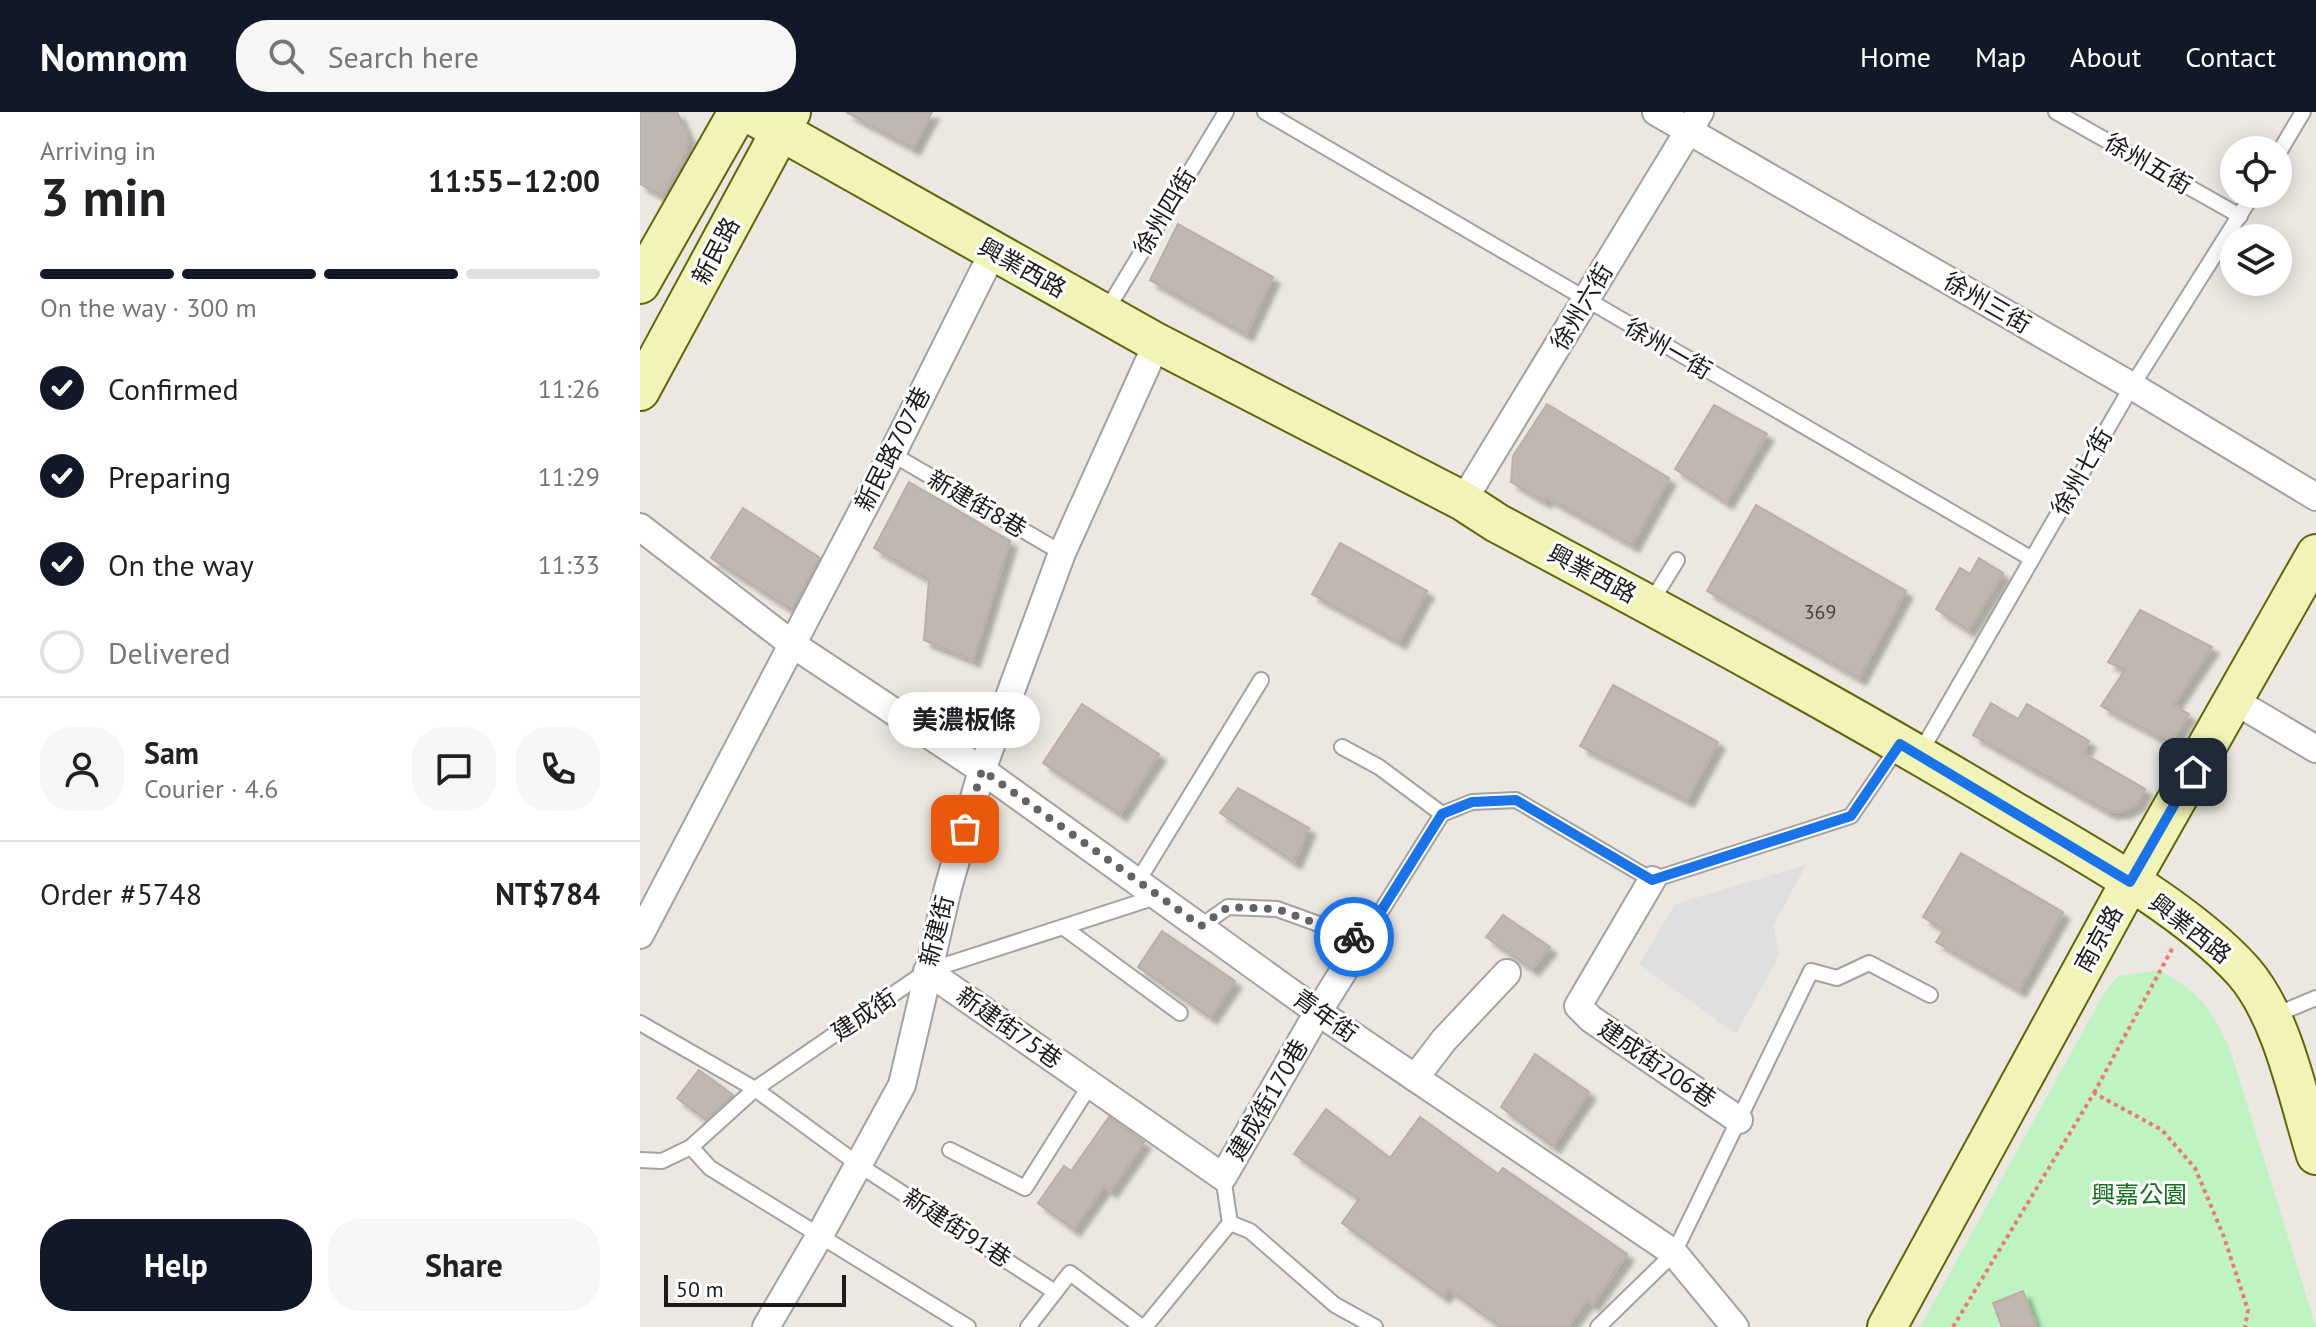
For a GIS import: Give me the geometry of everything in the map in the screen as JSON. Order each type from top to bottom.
[{"type":"street","name":"新民路","points":[[640,284],[738,112]]},
{"type":"street","name":"興業西路","points":[[747,112],[786,122],[993,252],[1157,343],[1463,501],[1497,523],[1910,749],[2130,882],[2214,944],[2244,972],[2273,1017],[2316,1155]]},
{"type":"street","name":"徐州三街","points":[[1656,112],[1694,122],[2316,497]]},
{"type":"street","name":"新民路","points":[[640,391],[786,122]]},
{"type":"street","name":"徐州六街","points":[[1463,501],[1694,122]]},
{"type":"street","name":"新民路707巷","points":[[640,935],[892,454],[993,252]]},
{"type":"street","name":"新建街","points":[[766,1327],[902,1085],[948,888],[982,770],[1062,553],[1157,343]]},
{"type":"street","points":[[640,527],[792,644],[982,770]]},
{"type":"street","name":"南京路","points":[[1887,1327],[2130,882],[2316,554]]},
{"type":"street","points":[[2233,700],[2316,749]]},
{"type":"street","name":"青年街","points":[[982,770],[1318,1012],[1674,1253],[1735,1327]]},
{"type":"street","name":"建成街206巷","points":[[1652,880],[1578,1006],[1591,1019],[1739,1120]]},
{"type":"street","name":"建成街170巷","points":[[1223,1177],[1363,940]]},
{"type":"street","name":"新建街75巷","points":[[927,971],[1223,1177]]},
{"type":"street","points":[[1415,1078],[1444,1040],[1507,973]]},
{"type":"lane","name":"徐州四街","points":[[1105,313],[1226,112]]},
{"type":"lane","name":"徐州一街","points":[[1265,112],[2032,559]]},
{"type":"lane","name":"徐州五街","points":[[2056,112],[2240,216]]},
{"type":"lane","points":[[2289,136],[2303,112]]},
{"type":"lane","name":"徐州七街","points":[[1910,749],[2032,559],[2132,386],[2245,208]]},
{"type":"lane","name":"新建街8巷","points":[[892,454],[1062,553]]},
{"type":"lane","points":[[1650,605],[1677,560]]},
{"type":"lane","points":[[1149,888],[1261,680]]},
{"type":"lane","points":[[1342,747],[1379,767],[1442,814]]},
{"type":"lane","points":[[1201,926],[1228,907],[1277,909],[1363,940],[1442,814],[1472,802],[1516,800],[1652,880],[1851,816],[1910,749]]},
{"type":"lane","name":"建成街","points":[[640,1160],[662,1161],[691,1147],[755,1089],[927,971],[1063,927],[1149,888]]},
{"type":"lane","points":[[1063,927],[1180,1013]]},
{"type":"lane","points":[[1598,1327],[1674,1253],[1811,971],[1837,978],[1869,963],[1930,995]]},
{"type":"lane","points":[[2273,1017],[2316,998]]},
{"type":"lane","name":"新建街91巷","points":[[640,1023],[755,1089],[859,1165],[1055,1292]]},
{"type":"lane","points":[[950,1150],[1025,1188],[1090,1085]]},
{"type":"lane","points":[[691,1147],[710,1168],[968,1327]]},
{"type":"lane","points":[[1028,1327],[1070,1273],[1144,1327],[1230,1223],[1223,1177]]},
{"type":"lane","points":[[1230,1223],[1250,1231],[1335,1305],[1375,1327]]},
{"type":"path","points":[[1953,1327],[2094,1093],[2175,944]]},
{"type":"path","points":[[2094,1093],[2162,1130],[2195,1168],[2224,1237],[2248,1310],[2245,1327]]},
{"type":"green space","name":"興嘉公園","points":[[2159,970],[2185,986],[2202,1002],[2230,1049],[2316,1327],[1920,1327],[2104,993],[2118,976]]},
{"type":"shaded area","points":[[1806,865],[1773,926],[1780,954],[1736,1034],[1639,964],[1675,904]]},
{"type":"building","points":[[640,112],[677,112],[689,138],[684,156],[662,196],[640,184]]},
{"type":"building","points":[[846,112],[932,112],[913,148]]},
{"type":"building","points":[[1178,224],[1273,277],[1246,334],[1150,280]]},
{"type":"building","points":[[1547,404],[1669,478],[1632,545],[1546,497],[1544,501],[1511,482],[1513,456]]},
{"type":"building","points":[[1714,405],[1767,434],[1726,502],[1675,469]]},
{"type":"building","points":[[909,482],[1010,541],[973,660],[924,640],[929,580],[874,548]]},
{"type":"building","points":[[1756,505],[1906,591],[1859,678],[1707,591]]},
{"type":"building","points":[[743,508],[820,558],[792,610],[711,558]]},
{"type":"building","points":[[1340,543],[1427,591],[1399,642],[1312,594]]},
{"type":"building","points":[[1979,558],[2003,573],[1968,630],[1936,609],[1960,568],[1970,574]]},
{"type":"building","points":[[2140,610],[2212,647],[2173,705],[2189,714],[2170,743],[2101,706],[2125,670],[2108,662]]},
{"type":"building","points":[[1613,685],[1718,742],[1687,800],[1580,746]]},
{"type":"building","points":[[1991,703],[2018,719],[2027,704],[2089,741],[2083,753],[2145,789],[2137,804],[2123,811],[2109,812],[1973,735]]},
{"type":"building","points":[[1082,704],[1159,754],[1120,814],[1043,763]]},
{"type":"building","points":[[1238,788],[1309,828],[1294,862],[1220,813]]},
{"type":"building","points":[[1961,853],[2063,912],[2019,990],[1936,942],[1944,930],[1923,917]]},
{"type":"building","points":[[1503,915],[1550,947],[1532,969],[1486,937]]},
{"type":"building","points":[[1162,931],[1235,981],[1210,1017],[1138,967]]},
{"type":"building","points":[[1535,1054],[1589,1092],[1553,1146],[1501,1107]]},
{"type":"building","points":[[699,1070],[733,1095],[706,1120],[677,1098]]},
{"type":"building","points":[[1326,1109],[1390,1158],[1420,1117],[1498,1174],[1503,1168],[1627,1254],[1592,1304],[1587,1300],[1567,1327],[1501,1327],[1448,1289],[1443,1296],[1342,1223],[1359,1199],[1294,1154]]},
{"type":"building","points":[[1109,1117],[1144,1142],[1110,1191],[1104,1186],[1073,1229],[1038,1203],[1064,1166],[1071,1171]]},
{"type":"building","points":[[2023,1291],[2036,1327],[2002,1327],[1993,1303]]},
{"type":"way so far","points":[[965,829],[982,770],[1201,926],[1228,907],[1277,909],[1354,937]]},
{"type":"place","name":"美濃板條","points":[[965,829]]},
{"type":"route","points":[[1354,937],[1363,940],[1442,814],[1472,802],[1516,800],[1652,880],[1851,816],[1900,744],[2130,882],[2193,772]]}]
